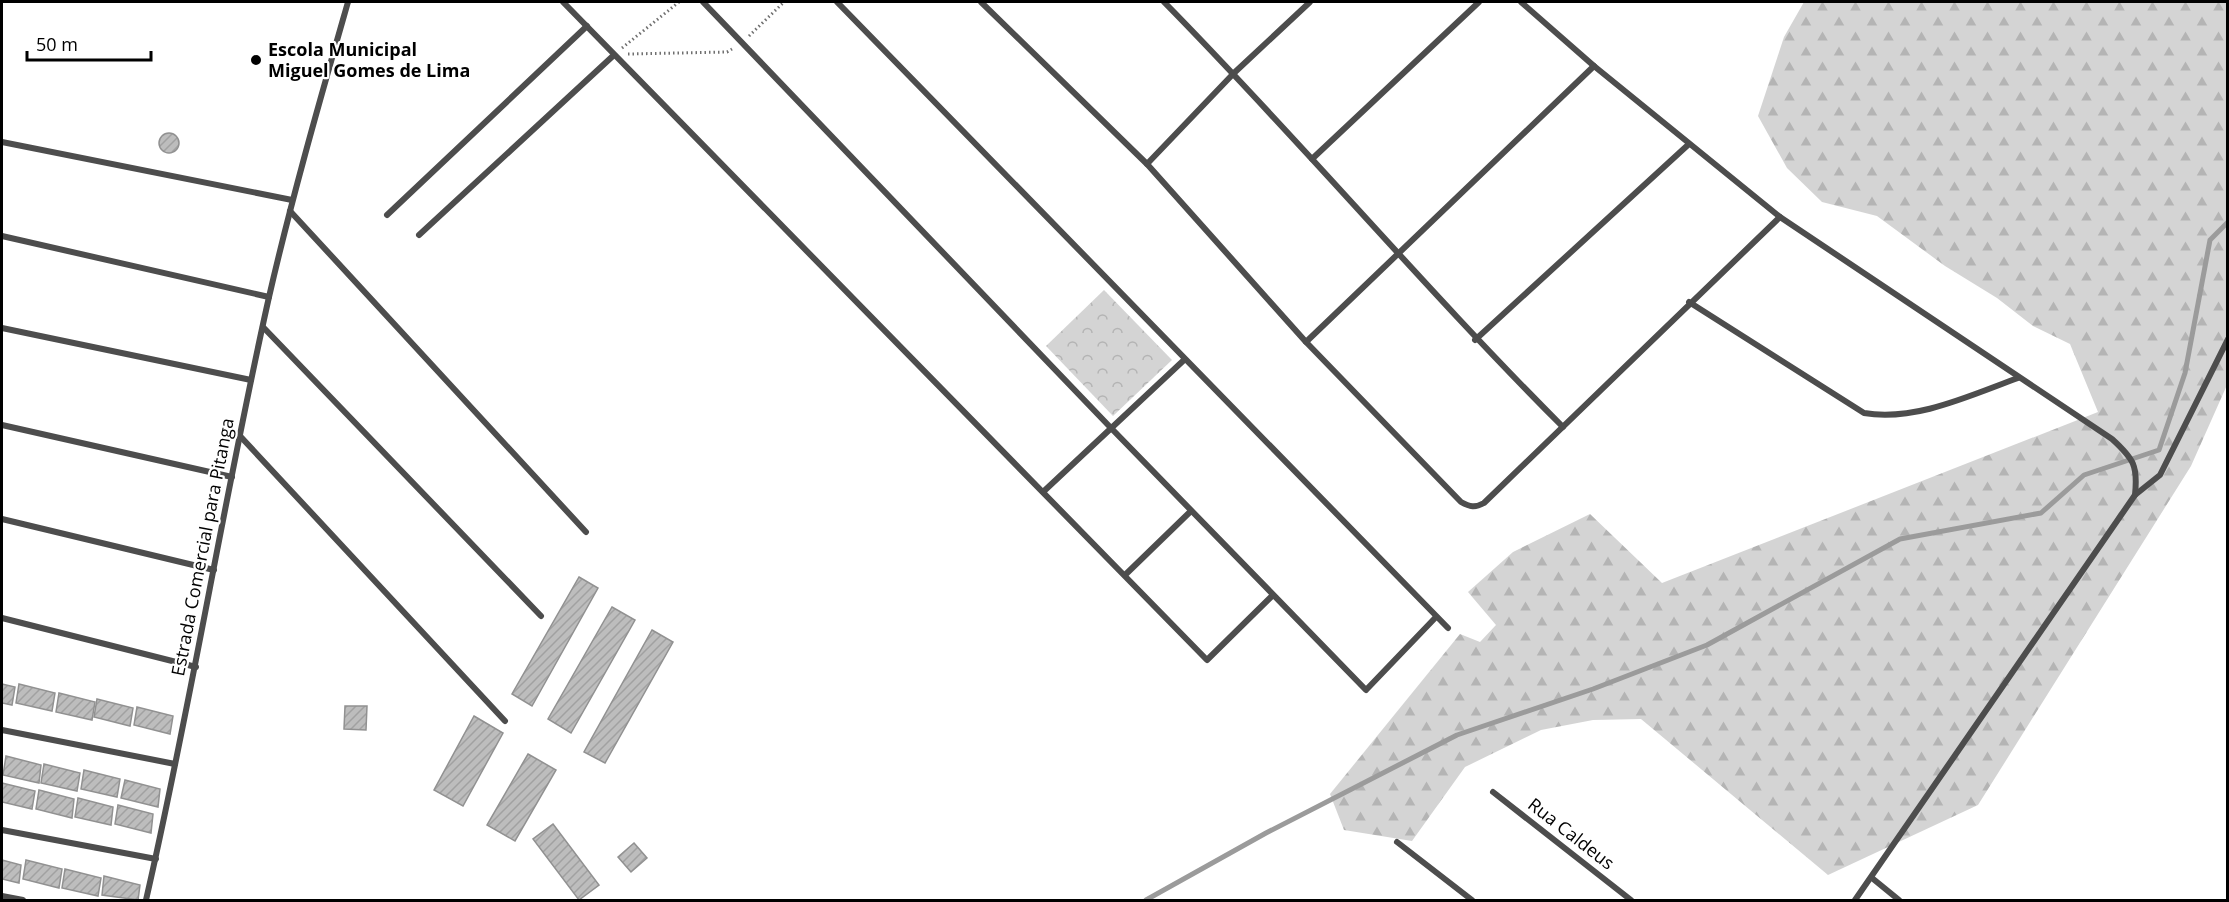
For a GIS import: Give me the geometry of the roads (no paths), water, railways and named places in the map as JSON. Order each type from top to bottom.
[{"type":"street","name":"Estrada Comercial para Pitanga","points":[[146,900],[196,667],[269,297],[292,200],[348,2]]},
{"type":"street","points":[[563,2],[1207,660],[1273,594]]},
{"type":"street","points":[[703,2],[1111,428],[1366,690],[1436,617]]},
{"type":"street","points":[[837,2],[1448,628]]},
{"type":"street","points":[[981,2],[1147,164],[1305,342],[1468,507],[1477,507],[1484,503],[1780,217]]},
{"type":"street","points":[[1164,2],[1234,73],[1400,254],[1475,340],[1563,427]]},
{"type":"street","points":[[1147,164],[1234,73],[1310,2]]},
{"type":"street","points":[[1312,159],[1479,2]]},
{"type":"street","points":[[1521,2],[1594,66],[1780,217],[2112,439],[2130,455],[2136,470],[2135,495]]},
{"type":"street","points":[[387,214],[587,26]]},
{"type":"street","points":[[418,235],[614,55]]},
{"type":"street","points":[[1305,342],[1400,254],[1594,66]]},
{"type":"street","points":[[2,142],[292,200]]},
{"type":"street","points":[[1475,340],[1689,144]]},
{"type":"street","points":[[290,211],[586,532]]},
{"type":"street","points":[[2,236],[269,297]]},
{"type":"street","points":[[1689,303],[1864,413],[1886,417],[1903,414],[1954,401],[2018,378]]},
{"type":"street","points":[[263,327],[541,616]]},
{"type":"street","points":[[2,328],[251,380]]},
{"type":"street","points":[[1855,900],[2135,495],[2160,475],[2228,339]]},
{"type":"street","points":[[1043,492],[1184,360]]},
{"type":"street","points":[[2,425],[232,477]]},
{"type":"street","points":[[240,436],[506,721]]},
{"type":"street","points":[[1125,575],[1191,511]]},
{"type":"street","points":[[2,519],[214,570]]},
{"type":"street","points":[[2,618],[196,667]]},
{"type":"street","points":[[2,730],[175,764]]},
{"type":"street","name":"Rua Caldeus","points":[[1493,792],[1631,900]]},
{"type":"street","points":[[2,830],[156,860]]},
{"type":"street","points":[[1397,842],[1472,900]]},
{"type":"street","points":[[1872,878],[1899,900]]},
{"type":"street","points":[[2,896],[23,900]]},
{"type":"waterway","points":[[1146,900],[1266,833],[1457,735],[1593,689],[1707,645],[1900,539],[2041,513],[2084,475],[2159,450],[2185,373],[2210,240],[2228,222]]},
{"type":"place","name":"Escola Municipal Miguel Gomes de Lima","points":[[256,60]]}]
